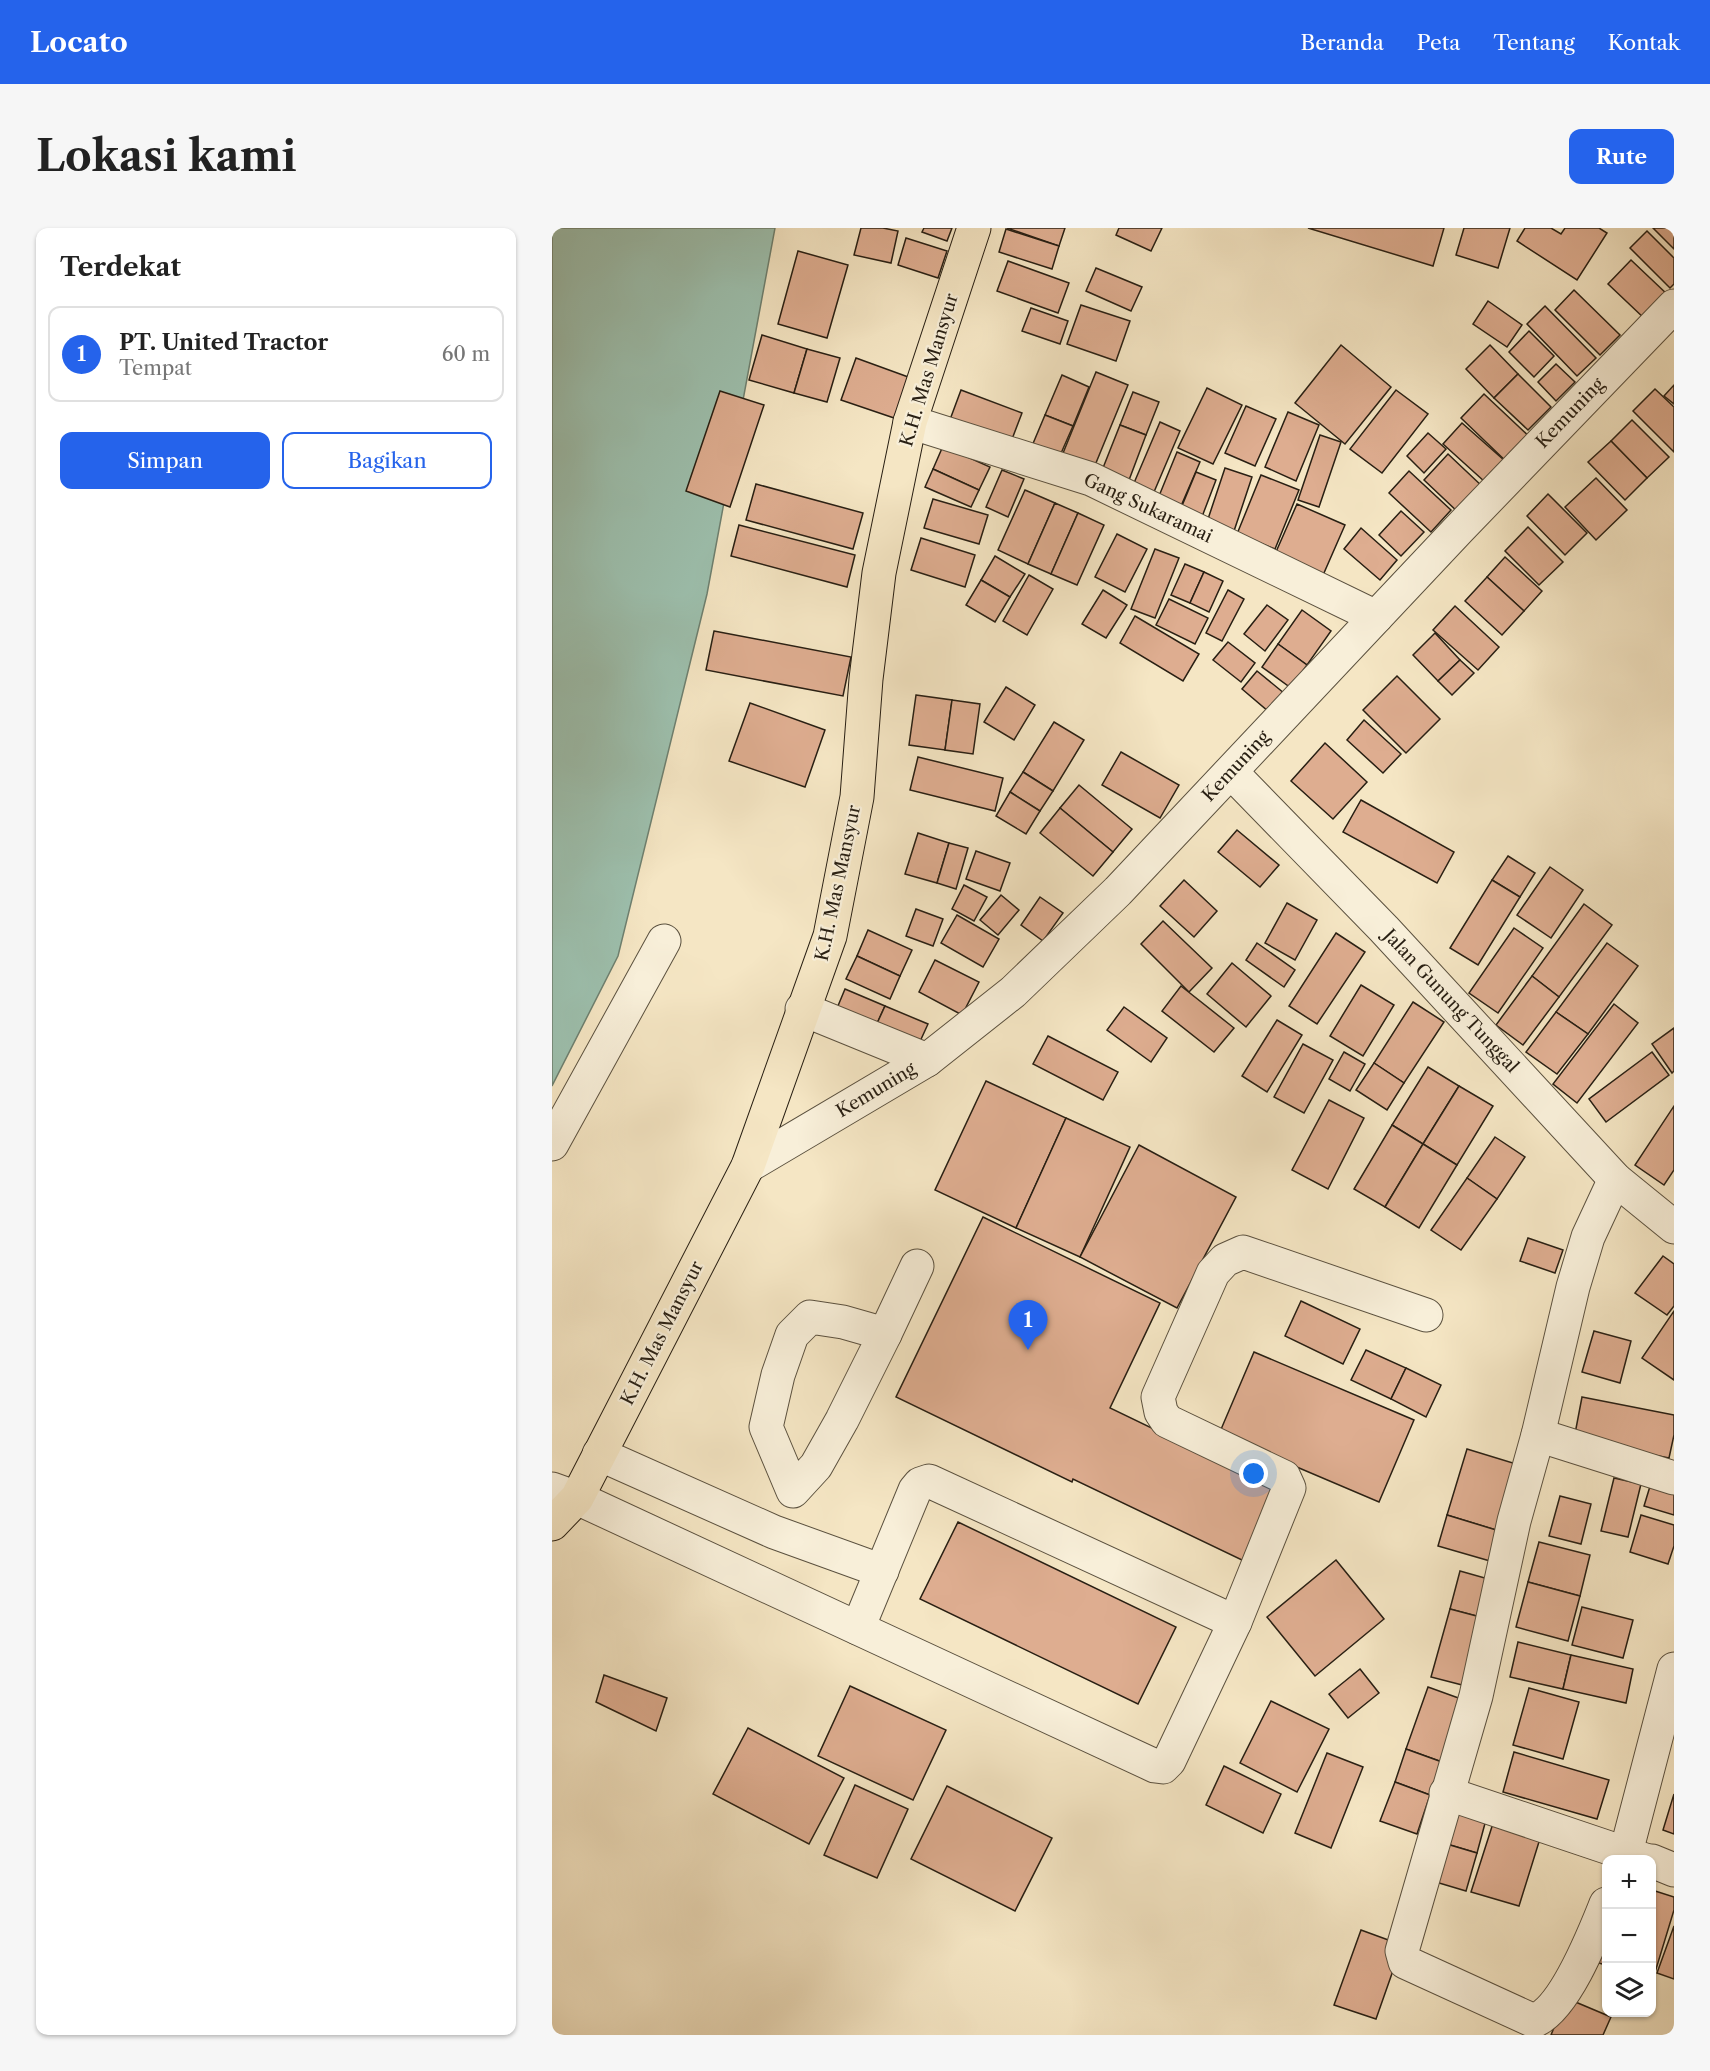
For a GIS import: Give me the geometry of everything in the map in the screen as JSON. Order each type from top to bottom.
[{"type":"main road","name":"K.H. Mas Mansyur","points":[[552,1524],[565,1493],[599,1454],[748,1166],[802,1009],[830,936],[857,797],[866,679],[879,573],[910,422],[974,228]]},
{"type":"street","name":"Kemuning","points":[[748,1166],[927,1060],[1013,992],[1118,891],[1674,306]]},
{"type":"street","name":"Gang Sukaramai","points":[[910,422],[1090,479],[1376,617]]},
{"type":"street","name":"Jalan Gunung Tunggal","points":[[1231,772],[1384,929],[1615,1179],[1674,1227]]},
{"type":"street","points":[[552,1144],[664,941]]},
{"type":"street","points":[[802,1009],[927,1060]]},
{"type":"street","points":[[1604,1909],[1588,1948],[1567,1986],[1544,2017],[1534,2021],[1405,1962],[1402,1951],[1476,1696],[1514,1521],[1538,1435],[1573,1287],[1588,1237],[1615,1179]]},
{"type":"street","points":[[565,1493],[1155,1766],[1163,1767],[1169,1761],[1235,1622],[1288,1488],[1284,1477],[1167,1421],[1161,1412],[1158,1396],[1213,1274],[1225,1260],[1243,1252],[1426,1315]]},
{"type":"street","points":[[774,1532],[793,1491],[816,1466],[842,1420],[917,1266]]},
{"type":"street","points":[[793,1491],[766,1427],[778,1375],[792,1335],[810,1317],[843,1322],[885,1334]]},
{"type":"street","points":[[1538,1435],[1674,1478]]},
{"type":"street","points":[[599,1454],[774,1532],[882,1571]]},
{"type":"street","points":[[858,1628],[915,1490],[920,1484],[929,1481],[1235,1622]]},
{"type":"street","points":[[1638,1855],[1674,1669]]},
{"type":"street","points":[[1446,1793],[1625,1855]]},
{"type":"street","points":[[1656,1865],[1674,1870]]},
{"type":"shaded area","points":[[552,228],[775,228],[707,594],[618,956],[552,1086]]},
{"type":"building","points":[[861,228],[898,231],[891,263],[854,255]]},
{"type":"building","points":[[924,228],[952,228],[947,241],[922,232]]},
{"type":"building","points":[[1007,228],[1065,228],[1059,246]]},
{"type":"building","points":[[1119,228],[1162,228],[1151,251],[1116,235]]},
{"type":"building","points":[[1308,228],[1444,228],[1433,266]]},
{"type":"building","points":[[1464,228],[1510,228],[1498,268],[1456,255]]},
{"type":"building","points":[[1525,228],[1551,228],[1561,234],[1565,228],[1599,228],[1607,233],[1577,280],[1517,241]]},
{"type":"building","points":[[1653,228],[1674,228],[1674,249]]},
{"type":"building","points":[[1006,229],[1059,246],[1052,269],[999,252]]},
{"type":"building","points":[[1647,231],[1674,258],[1674,284],[1670,288],[1630,248]]},
{"type":"building","points":[[906,238],[947,251],[938,278],[898,265]]},
{"type":"building","points":[[798,251],[848,265],[827,338],[778,324]]},
{"type":"building","points":[[1631,260],[1669,296],[1646,320],[1608,284]]},
{"type":"building","points":[[1008,261],[1069,283],[1058,313],[997,291]]},
{"type":"building","points":[[1096,268],[1142,287],[1131,311],[1086,291]]},
{"type":"building","points":[[1574,290],[1620,335],[1600,355],[1555,310]]},
{"type":"building","points":[[1488,301],[1522,325],[1507,347],[1473,324]]},
{"type":"building","points":[[1081,305],[1130,321],[1116,361],[1067,344]]},
{"type":"building","points":[[1545,306],[1596,358],[1577,376],[1527,324]]},
{"type":"building","points":[[1031,308],[1068,321],[1060,344],[1022,331]]},
{"type":"building","points":[[1529,331],[1554,356],[1534,377],[1509,352]]},
{"type":"building","points":[[762,335],[807,349],[794,393],[749,380]]},
{"type":"building","points":[[1341,345],[1391,387],[1345,444],[1295,403]]},
{"type":"building","points":[[1490,345],[1518,374],[1494,398],[1466,369]]},
{"type":"building","points":[[807,349],[840,358],[827,402],[794,393]]},
{"type":"building","points":[[856,358],[911,378],[897,419],[841,400]]},
{"type":"building","points":[[1556,364],[1575,382],[1556,401],[1538,382]]},
{"type":"building","points":[[1096,372],[1128,385],[1091,475],[1059,463]]},
{"type":"building","points":[[1518,374],[1551,407],[1528,430],[1494,398]]},
{"type":"building","points":[[1062,375],[1089,387],[1073,426],[1045,415]]},
{"type":"building","points":[[1674,385],[1674,404],[1664,396]]},
{"type":"building","points":[[1207,388],[1242,405],[1213,464],[1178,448]]},
{"type":"building","points":[[1655,389],[1674,407],[1674,452],[1633,411]]},
{"type":"building","points":[[961,390],[1022,413],[1009,447],[948,425]]},
{"type":"building","points":[[1396,390],[1428,414],[1382,473],[1350,449]]},
{"type":"building","points":[[720,391],[764,405],[730,507],[686,491]]},
{"type":"building","points":[[1133,392],[1159,402],[1146,435],[1120,425]]},
{"type":"building","points":[[1484,394],[1535,442],[1512,467],[1461,418]]},
{"type":"building","points":[[1246,406],[1276,419],[1255,466],[1225,453]]},
{"type":"building","points":[[1288,412],[1319,425],[1296,481],[1265,467]]},
{"type":"building","points":[[1045,415],[1073,426],[1051,476],[1024,465]]},
{"type":"building","points":[[1632,420],[1669,457],[1647,478],[1611,441]]},
{"type":"building","points":[[1160,422],[1180,431],[1151,499],[1131,490]]},
{"type":"building","points":[[1462,423],[1505,461],[1485,482],[1443,444]]},
{"type":"building","points":[[1120,425],[1146,435],[1126,488],[1099,478]]},
{"type":"building","points":[[1428,433],[1446,449],[1424,473],[1407,456]]},
{"type":"building","points":[[1320,435],[1341,442],[1319,507],[1298,500]]},
{"type":"building","points":[[1611,441],[1647,478],[1625,500],[1588,462]]},
{"type":"building","points":[[943,446],[990,467],[979,490],[933,469]]},
{"type":"building","points":[[1177,452],[1200,462],[1181,506],[1159,496]]},
{"type":"building","points":[[1448,454],[1484,488],[1460,514],[1424,480]]},
{"type":"building","points":[[1225,468],[1252,477],[1234,531],[1207,522]]},
{"type":"building","points":[[933,469],[979,490],[971,507],[925,487]]},
{"type":"building","points":[[1002,470],[1024,479],[1008,517],[986,507]]},
{"type":"building","points":[[1409,471],[1451,510],[1431,532],[1389,493]]},
{"type":"building","points":[[1196,472],[1216,480],[1200,522],[1179,513]]},
{"type":"building","points":[[1261,475],[1299,490],[1275,549],[1237,534]]},
{"type":"building","points":[[1596,478],[1627,510],[1596,540],[1565,507]]},
{"type":"building","points":[[756,484],[863,513],[853,549],[746,520]]},
{"type":"building","points":[[1025,490],[1055,503],[1028,564],[998,550]]},
{"type":"building","points":[[1548,494],[1587,533],[1565,555],[1527,516]]},
{"type":"building","points":[[933,499],[988,515],[979,544],[924,528]]},
{"type":"building","points":[[1055,503],[1078,513],[1051,574],[1028,564]]},
{"type":"building","points":[[1297,504],[1345,525],[1320,582],[1272,561]]},
{"type":"building","points":[[1401,511],[1424,532],[1401,556],[1379,535]]},
{"type":"building","points":[[1078,513],[1104,525],[1077,585],[1051,574]]},
{"type":"building","points":[[739,525],[855,555],[847,587],[731,556]]},
{"type":"building","points":[[1528,527],[1563,562],[1539,585],[1505,551]]},
{"type":"building","points":[[1361,528],[1397,560],[1380,580],[1344,549]]},
{"type":"building","points":[[1117,534],[1147,549],[1125,592],[1095,577]]},
{"type":"building","points":[[921,538],[975,555],[965,587],[911,570]]},
{"type":"building","points":[[1155,549],[1179,558],[1155,618],[1131,609]]},
{"type":"building","points":[[995,556],[1025,574],[1010,597],[981,580]]},
{"type":"building","points":[[1505,557],[1542,591],[1524,611],[1487,577]]},
{"type":"building","points":[[1185,564],[1204,572],[1190,603],[1171,595]]},
{"type":"building","points":[[1204,572],[1223,581],[1209,612],[1190,603]]},
{"type":"building","points":[[1029,575],[1053,589],[1027,635],[1003,621]]},
{"type":"building","points":[[1487,577],[1524,611],[1502,635],[1465,601]]},
{"type":"building","points":[[981,580],[1010,597],[995,622],[966,605]]},
{"type":"building","points":[[1103,590],[1127,605],[1106,638],[1082,624]]},
{"type":"building","points":[[1228,590],[1244,599],[1222,641],[1206,633]]},
{"type":"building","points":[[1169,599],[1208,618],[1195,644],[1156,625]]},
{"type":"building","points":[[1267,605],[1288,620],[1265,651],[1244,634]]},
{"type":"building","points":[[1455,606],[1499,647],[1478,670],[1433,630]]},
{"type":"building","points":[[1302,610],[1331,631],[1307,665],[1278,644]]},
{"type":"building","points":[[1135,616],[1199,654],[1183,681],[1120,643]]},
{"type":"building","points":[[714,631],[851,657],[843,696],[706,670]]},
{"type":"building","points":[[1435,633],[1460,660],[1438,681],[1413,655]]},
{"type":"building","points":[[1228,642],[1255,663],[1241,682],[1213,660]]},
{"type":"building","points":[[1278,644],[1307,665],[1291,688],[1262,667]]},
{"type":"building","points":[[1460,660],[1474,673],[1452,695],[1438,681]]},
{"type":"building","points":[[1257,671],[1290,698],[1275,717],[1242,689]]},
{"type":"building","points":[[1397,676],[1440,719],[1406,753],[1363,710]]},
{"type":"building","points":[[1006,687],[1035,705],[1014,740],[984,722]]},
{"type":"building","points":[[916,695],[952,700],[945,750],[909,745]]},
{"type":"building","points":[[952,700],[980,704],[973,754],[945,750]]},
{"type":"building","points":[[750,703],[825,730],[805,787],[729,761]]},
{"type":"building","points":[[1364,720],[1401,754],[1383,773],[1347,740]]},
{"type":"building","points":[[1054,722],[1084,740],[1053,791],[1023,772]]},
{"type":"building","points":[[1325,743],[1367,782],[1333,819],[1291,781]]},
{"type":"building","points":[[1121,752],[1179,785],[1160,818],[1102,785]]},
{"type":"building","points":[[918,757],[1003,778],[995,811],[910,790]]},
{"type":"building","points":[[1023,772],[1053,791],[1040,811],[1010,792]]},
{"type":"building","points":[[1079,785],[1132,829],[1113,852],[1060,808]]},
{"type":"building","points":[[1010,792],[1040,811],[1026,834],[996,816]]},
{"type":"building","points":[[1361,800],[1454,852],[1437,883],[1343,832]]},
{"type":"building","points":[[1060,808],[1113,852],[1093,876],[1040,833]]},
{"type":"building","points":[[1237,830],[1279,865],[1260,887],[1218,852]]},
{"type":"building","points":[[918,833],[949,843],[937,883],[905,874]]},
{"type":"building","points":[[949,843],[968,848],[956,889],[937,883]]},
{"type":"building","points":[[976,851],[1010,863],[1000,891],[966,879]]},
{"type":"building","points":[[1508,856],[1535,873],[1520,897],[1492,880]]},
{"type":"building","points":[[1550,867],[1583,890],[1551,938],[1517,915]]},
{"type":"building","points":[[1184,880],[1217,911],[1194,937],[1160,906]]},
{"type":"building","points":[[1492,880],[1520,897],[1478,965],[1450,948]]},
{"type":"building","points":[[964,885],[987,897],[974,921],[952,909]]},
{"type":"building","points":[[1001,895],[1019,910],[998,935],[980,920]]},
{"type":"building","points":[[1040,897],[1063,913],[1043,941],[1021,925]]},
{"type":"building","points":[[1287,903],[1317,920],[1295,960],[1265,943]]},
{"type":"building","points":[[1584,904],[1612,925],[1559,997],[1532,976]]},
{"type":"building","points":[[916,909],[943,919],[933,946],[906,936]]},
{"type":"building","points":[[957,915],[999,939],[983,967],[941,943]]},
{"type":"building","points":[[1163,921],[1212,968],[1189,992],[1141,944]]},
{"type":"building","points":[[1514,928],[1543,948],[1498,1013],[1469,993]]},
{"type":"building","points":[[868,930],[912,950],[900,976],[857,956]]},
{"type":"building","points":[[1336,933],[1365,952],[1317,1024],[1289,1006]]},
{"type":"building","points":[[1257,943],[1295,970],[1284,987],[1246,960]]},
{"type":"building","points":[[1607,943],[1638,966],[1588,1034],[1556,1012]]},
{"type":"building","points":[[857,956],[900,976],[890,999],[846,979]]},
{"type":"building","points":[[935,960],[979,982],[962,1015],[919,992]]},
{"type":"building","points":[[1232,963],[1271,996],[1246,1027],[1207,994]]},
{"type":"building","points":[[1532,976],[1559,997],[1523,1045],[1496,1025]]},
{"type":"building","points":[[1361,985],[1394,1005],[1363,1056],[1330,1036]]},
{"type":"building","points":[[1181,986],[1234,1028],[1214,1052],[1162,1011]]},
{"type":"building","points":[[845,989],[885,1006],[874,1030],[835,1013]]},
{"type":"building","points":[[1413,1002],[1444,1022],[1404,1083],[1374,1063]]},
{"type":"building","points":[[1614,1004],[1638,1023],[1577,1103],[1553,1084]]},
{"type":"building","points":[[885,1006],[928,1024],[917,1048],[874,1030]]},
{"type":"building","points":[[1124,1007],[1167,1038],[1151,1062],[1107,1030]]},
{"type":"building","points":[[1556,1012],[1588,1034],[1557,1074],[1526,1052]]},
{"type":"building","points":[[1277,1020],[1302,1035],[1267,1092],[1242,1076]]},
{"type":"building","points":[[1674,1028],[1674,1071],[1672,1073],[1652,1044]]},
{"type":"building","points":[[1048,1036],[1118,1072],[1103,1100],[1033,1064]]},
{"type":"building","points":[[1303,1044],[1333,1060],[1304,1113],[1274,1097]]},
{"type":"building","points":[[1344,1052],[1365,1064],[1350,1091],[1329,1079]]},
{"type":"building","points":[[1652,1052],[1669,1075],[1606,1122],[1589,1099]]},
{"type":"building","points":[[1374,1063],[1404,1083],[1387,1110],[1356,1090]]},
{"type":"building","points":[[1428,1067],[1459,1086],[1423,1144],[1392,1125]]},
{"type":"building","points":[[986,1081],[1066,1118],[1016,1228],[935,1190]]},
{"type":"building","points":[[1459,1086],[1493,1106],[1457,1165],[1423,1144]]},
{"type":"building","points":[[1329,1100],[1364,1118],[1328,1189],[1292,1170]]},
{"type":"building","points":[[1674,1106],[1674,1170],[1664,1185],[1635,1165]]},
{"type":"building","points":[[1066,1118],[1130,1147],[1080,1257],[1016,1228]]},
{"type":"building","points":[[1392,1125],[1423,1144],[1385,1207],[1354,1189]]},
{"type":"building","points":[[1495,1137],[1525,1157],[1497,1199],[1467,1178]]},
{"type":"building","points":[[1423,1144],[1457,1165],[1419,1228],[1385,1207]]},
{"type":"building","points":[[1139,1145],[1236,1197],[1177,1308],[1080,1257]]},
{"type":"building","points":[[1467,1178],[1497,1199],[1461,1250],[1431,1230]]},
{"type":"building","points":[[983,1217],[1160,1303],[1110,1408],[1278,1489],[1244,1561],[1073,1479],[1072,1482],[896,1397]]},
{"type":"building","points":[[1528,1238],[1563,1250],[1555,1273],[1520,1261]]},
{"type":"building","points":[[1663,1256],[1674,1264],[1674,1306],[1667,1315],[1635,1293]]},
{"type":"building","points":[[1301,1301],[1360,1329],[1343,1364],[1285,1336]]},
{"type":"building","points":[[1674,1311],[1674,1380],[1642,1358]]},
{"type":"building","points":[[1594,1331],[1631,1341],[1620,1383],[1582,1372]]},
{"type":"building","points":[[1366,1350],[1406,1368],[1391,1399],[1351,1380]]},
{"type":"building","points":[[1254,1352],[1414,1420],[1379,1502],[1219,1434]]},
{"type":"building","points":[[1406,1368],[1441,1385],[1426,1417],[1391,1399]]},
{"type":"building","points":[[1582,1397],[1674,1415],[1674,1435],[1669,1458],[1574,1439]]},
{"type":"building","points":[[1467,1449],[1526,1467],[1506,1533],[1447,1515]]},
{"type":"building","points":[[1614,1478],[1641,1484],[1628,1537],[1601,1531]]},
{"type":"building","points":[[1651,1483],[1674,1491],[1674,1515],[1644,1506]]},
{"type":"building","points":[[1560,1496],[1591,1504],[1581,1544],[1549,1536]]},
{"type":"building","points":[[1447,1515],[1506,1533],[1497,1563],[1438,1546]]},
{"type":"building","points":[[1641,1515],[1674,1525],[1674,1546],[1668,1564],[1630,1552]]},
{"type":"building","points":[[958,1522],[1176,1627],[1138,1704],[920,1599]]},
{"type":"building","points":[[1539,1542],[1590,1555],[1580,1596],[1528,1582]]},
{"type":"building","points":[[1336,1560],[1384,1619],[1315,1676],[1267,1617]]},
{"type":"building","points":[[1460,1571],[1499,1582],[1488,1619],[1450,1609]]},
{"type":"building","points":[[1528,1582],[1580,1596],[1568,1641],[1516,1627]]},
{"type":"building","points":[[1582,1607],[1633,1620],[1623,1658],[1572,1645]]},
{"type":"building","points":[[1450,1609],[1488,1619],[1470,1687],[1431,1677]]},
{"type":"building","points":[[1518,1642],[1571,1655],[1563,1689],[1510,1677]]},
{"type":"building","points":[[1571,1655],[1633,1669],[1626,1703],[1563,1689]]},
{"type":"building","points":[[1360,1669],[1379,1693],[1348,1718],[1329,1694]]},
{"type":"building","points":[[604,1675],[667,1698],[656,1731],[596,1702]]},
{"type":"building","points":[[850,1686],[946,1730],[913,1800],[818,1756]]},
{"type":"building","points":[[1428,1687],[1464,1700],[1442,1762],[1406,1749]]},
{"type":"building","points":[[1529,1688],[1579,1702],[1563,1759],[1513,1745]]},
{"type":"building","points":[[1271,1701],[1329,1729],[1297,1792],[1240,1763]]},
{"type":"building","points":[[748,1728],[844,1778],[809,1844],[713,1794]]},
{"type":"building","points":[[1406,1749],[1442,1762],[1430,1795],[1395,1782]]},
{"type":"building","points":[[1514,1752],[1609,1780],[1597,1819],[1503,1792]]},
{"type":"building","points":[[1327,1753],[1363,1767],[1331,1848],[1295,1833]]},
{"type":"building","points":[[1224,1766],[1281,1794],[1263,1833],[1206,1805]]},
{"type":"building","points":[[1395,1782],[1430,1795],[1417,1834],[1380,1821]]},
{"type":"building","points":[[855,1785],[908,1809],[877,1878],[824,1855]]},
{"type":"building","points":[[947,1786],[1052,1838],[1015,1911],[911,1859]]},
{"type":"building","points":[[1674,1794],[1674,1834],[1663,1830]]},
{"type":"building","points":[[1451,1805],[1487,1816],[1477,1853],[1440,1842]]},
{"type":"building","points":[[1496,1814],[1543,1829],[1519,1906],[1471,1892]]},
{"type":"building","points":[[1440,1842],[1477,1853],[1466,1891],[1429,1880]]},
{"type":"building","points":[[1656,1891],[1674,1897],[1674,1910],[1656,1969]]},
{"type":"building","points":[[1674,1926],[1674,1979],[1657,1973]]},
{"type":"building","points":[[1361,1930],[1402,1945],[1376,2019],[1334,2005]]},
{"type":"building","points":[[1602,1937],[1602,1964],[1595,1962]]},
{"type":"building","points":[[1566,1998],[1602,2013],[1602,2017],[1611,2017],[1603,2035],[1551,2035]]},
{"type":"place","name":"PT. United Tractor","points":[[1028,1350]]}]
